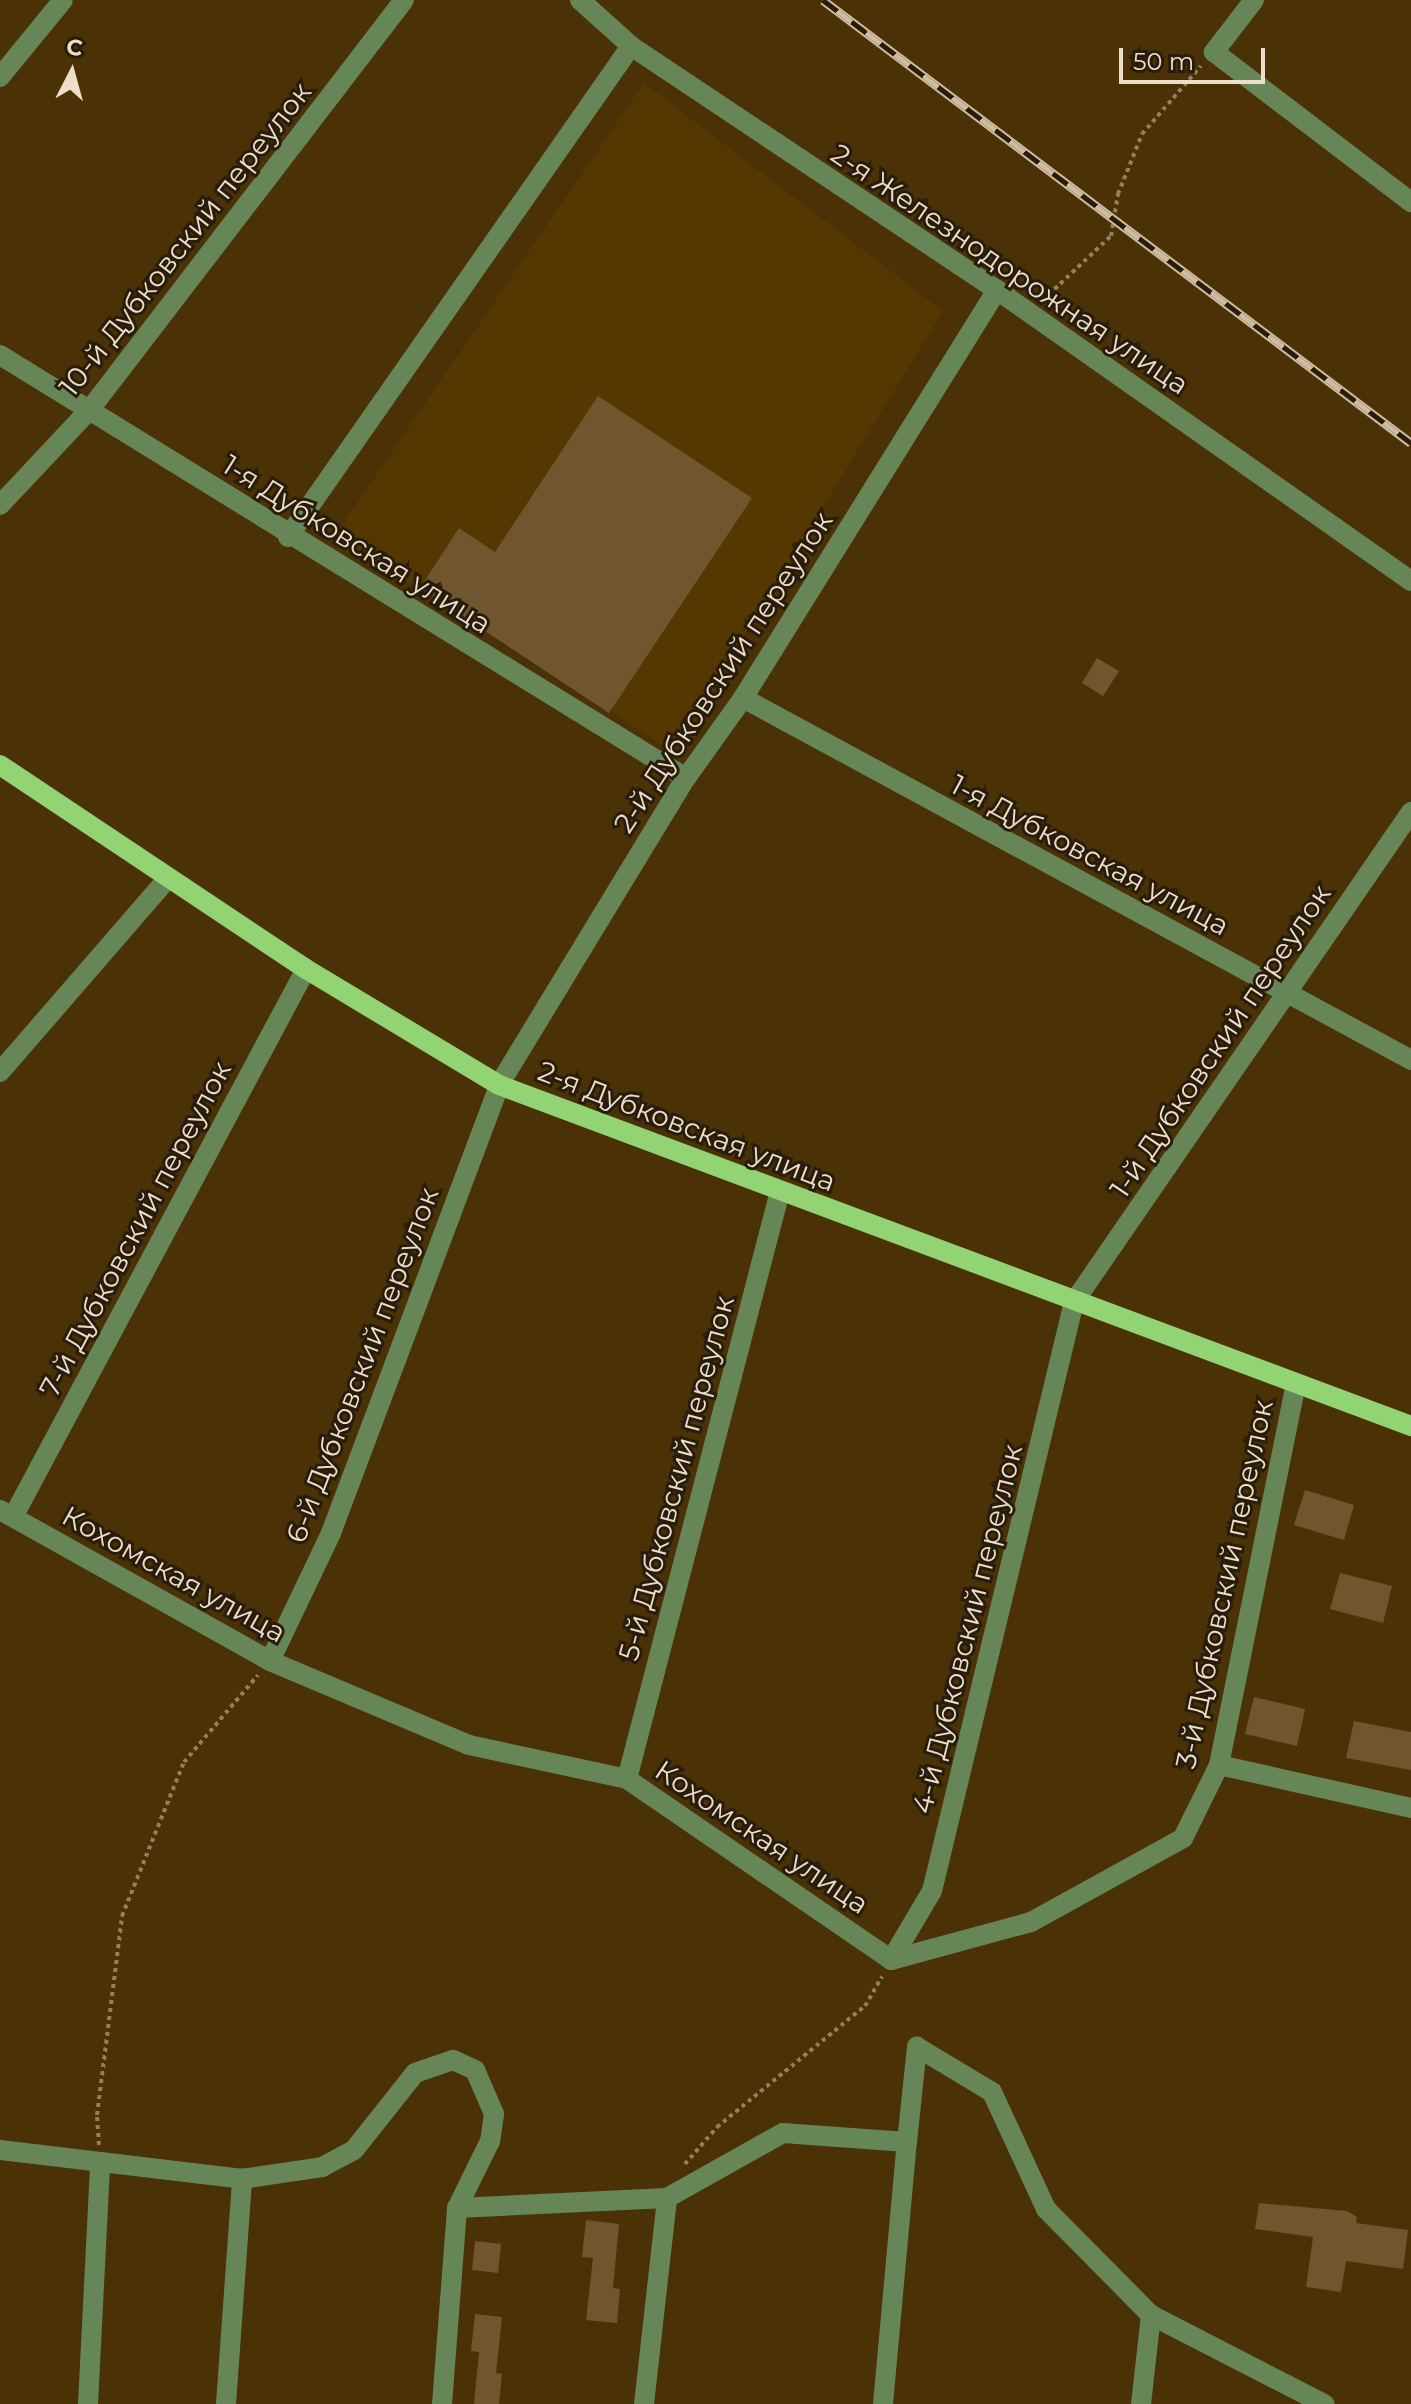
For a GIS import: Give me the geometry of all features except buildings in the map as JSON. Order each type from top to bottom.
[{"type":"main road","name":"2-я Дубковская улица","points":[[2,770],[306,969],[499,1085],[1411,1426]]},
{"type":"street","points":[[0,77],[63,0]]},
{"type":"street","name":"10-й Дубковский переулок","points":[[0,505],[91,408],[404,0]]},
{"type":"street","name":"2-я Железнодорожная улица","points":[[580,0],[631,46],[997,290],[1411,581]]},
{"type":"street","points":[[1254,0],[1214,52],[1411,202]]},
{"type":"street","points":[[288,537],[631,46]]},
{"type":"street","name":"2-й Дубковский переулок","points":[[499,1085],[686,778],[743,698],[997,290]]},
{"type":"street","name":"1-я Дубковская улица","points":[[0,355],[91,408],[288,537],[686,778]]},
{"type":"street","name":"1-я Дубковская улица","points":[[743,698],[1411,1060]]},
{"type":"street","name":"1-й Дубковский переулок","points":[[1074,1302],[1411,812]]},
{"type":"street","points":[[0,1072],[167,879]]},
{"type":"street","name":"7-й Дубковский переулок","points":[[6,1513],[306,969]]},
{"type":"street","name":"6-й Дубковский переулок","points":[[270,1661],[331,1533],[499,1085]]},
{"type":"street","name":"5-й Дубковский переулок","points":[[627,1779],[780,1191]]},
{"type":"street","name":"4-й Дубковский переулок","points":[[891,1960],[932,1891],[1074,1302]]},
{"type":"street","name":"3-й Дубковский переулок","points":[[891,1960],[1031,1922],[1183,1838],[1219,1765],[1296,1384]]},
{"type":"street","name":"Кохомская улица","points":[[6,1513],[270,1661],[469,1745],[627,1779],[891,1960]]},
{"type":"street","points":[[1219,1765],[1411,1808]]},
{"type":"street","points":[[883,2404],[917,2047],[992,2092],[1046,2209],[1151,2315],[1324,2404]]},
{"type":"street","points":[[0,2150],[242,2179],[322,2167],[354,2150],[402,2083],[432,2064],[453,2060],[475,2070],[494,2114],[490,2141],[457,2208],[442,2404]]},
{"type":"street","points":[[457,2208],[667,2198],[783,2133],[907,2142]]},
{"type":"street","points":[[88,2404],[100,2164]]},
{"type":"street","points":[[226,2404],[242,2179]]},
{"type":"street","points":[[644,2404],[667,2198]]},
{"type":"street","points":[[1141,2404],[1151,2315]]},
{"type":"path","points":[[1030,314],[1111,236],[1118,194],[1142,134],[1214,52]]},
{"type":"path","points":[[100,2164],[97,2115],[122,1916],[184,1762],[270,1661]]},
{"type":"path","points":[[667,2198],[690,2155],[717,2127],[865,2006],[891,1960]]},
{"type":"shaded area","points":[[644,83],[943,311],[673,752],[335,535]]},
{"type":"railway","points":[[823,0],[1411,443]]}]
